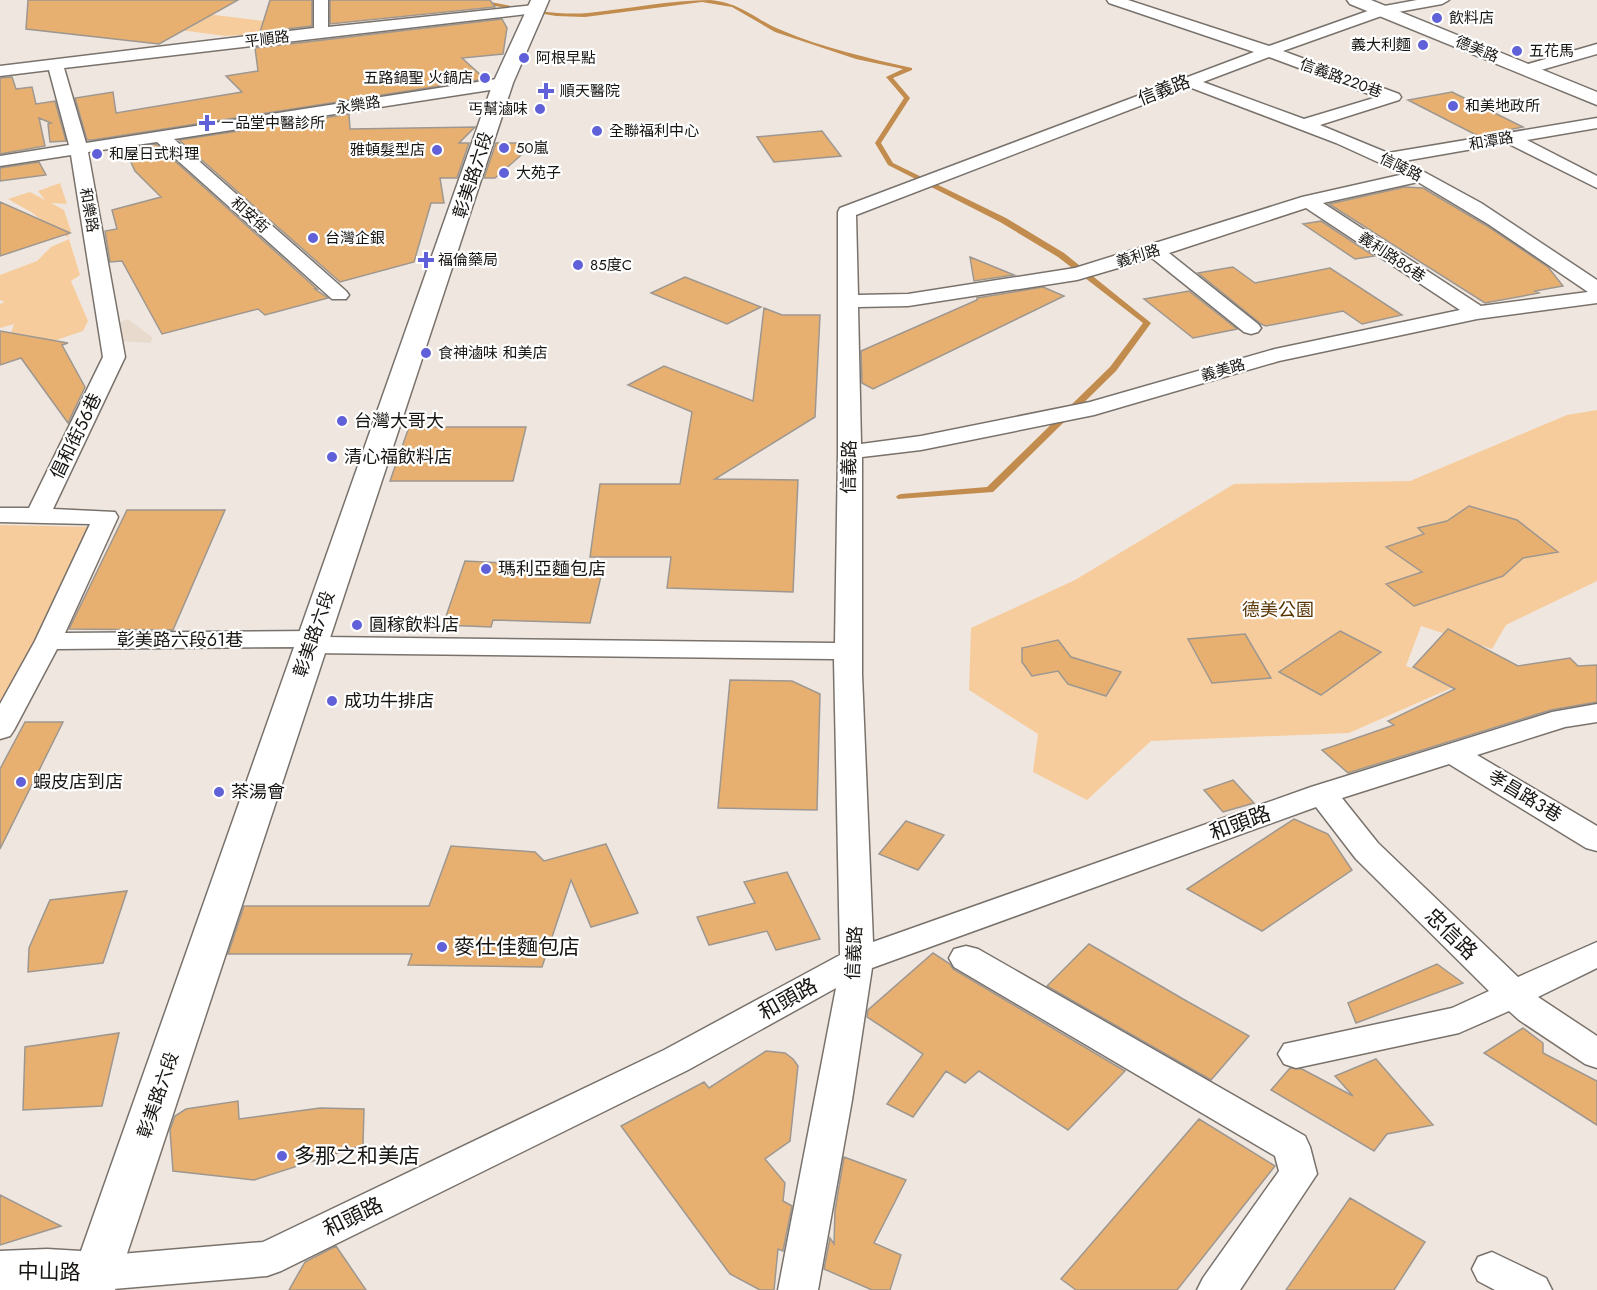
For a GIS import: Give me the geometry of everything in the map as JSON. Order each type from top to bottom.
[{"type":"street","points":[[321,0],[321,32]]},
{"type":"street","points":[[1114,0],[1268,51]]},
{"type":"street","name":"德美路","points":[[1356,0],[1597,99]]},
{"type":"street","name":"信義路","points":[[798,1290],[834,1100],[857,961],[849,651],[850,452],[847,212],[1268,51],[1384,10],[1442,0]]},
{"type":"street","name":"平順路","points":[[0,71],[56,66],[537,4]]},
{"type":"street","name":"彰美路六段","points":[[109,1284],[311,642],[503,83],[537,4]]},
{"type":"street","points":[[1527,69],[1597,49]]},
{"type":"street","name":"信義路220巷","points":[[1268,51],[1393,97],[1302,125]]},
{"type":"street","name":"和樂路","points":[[56,66],[79,149],[114,357]]},
{"type":"street","name":"信陵路","points":[[1186,81],[1386,159],[1420,176],[1474,206],[1597,288]]},
{"type":"street","name":"永樂路","points":[[0,161],[503,83]]},
{"type":"street","name":"和潭路","points":[[1386,159],[1597,123]]},
{"type":"street","name":"和安街","points":[[161,136],[339,295]]},
{"type":"street","points":[[1510,138],[1597,183]]},
{"type":"street","name":"義利路","points":[[849,301],[908,300],[1077,274],[1308,201],[1420,176]]},
{"type":"street","name":"義利路86巷","points":[[1308,201],[1477,313]]},
{"type":"street","points":[[1155,251],[1251,328]]},
{"type":"street","name":"義美路","points":[[850,452],[921,442],[1081,410],[1275,355],[1477,313],[1597,297]]},
{"type":"street","name":"倡和街56巷","points":[[38,514],[114,357]]},
{"type":"street","points":[[0,515],[106,517],[48,641],[0,730]]},
{"type":"street","name":"彰美路六段61巷","points":[[48,641],[311,642],[849,651]]},
{"type":"street","name":"和頭路","points":[[109,1284],[267,1259],[676,1060],[857,961],[1322,794],[1562,718],[1597,713]]},
{"type":"street","name":"孝昌路3巷","points":[[1453,753],[1597,840]]},
{"type":"street","name":"忠信路","points":[[1322,794],[1367,851],[1531,1011],[1597,1054]]},
{"type":"street","points":[[1296,1054],[1459,1020],[1597,954]]},
{"type":"street","points":[[966,958],[1292,1147],[1298,1174],[1217,1290]]},
{"type":"street","points":[[1492,1269],[1532,1290]]},
{"type":"street","name":"中山路","points":[[0,1272],[47,1270],[109,1284]]},
{"type":"shaded area","points":[[128,319],[153,338],[150,343],[122,341],[117,323]]},
{"type":"green space","points":[[124,4],[289,24],[272,33],[225,36],[98,19]]},
{"type":"green space","points":[[60,183],[67,204],[51,203],[64,210],[71,231],[68,237],[8,199],[30,192],[45,200],[38,191]]},
{"type":"green space","points":[[69,239],[80,275],[71,281],[88,321],[83,331],[24,351],[11,333],[14,324],[0,328],[0,304],[5,302],[0,300],[0,275],[37,261],[51,247]]},
{"type":"green space","name":"德美公園","points":[[1597,410],[1597,581],[1506,625],[1492,649],[1421,626],[1406,666],[1458,685],[1349,733],[1151,741],[1087,800],[1033,772],[1038,734],[969,690],[971,628],[1075,580],[1234,484],[1410,481],[1567,415]]},
{"type":"green space","points":[[0,525],[97,527],[0,717]]},
{"type":"building","points":[[28,0],[238,0],[159,44],[26,29]]},
{"type":"building","points":[[270,0],[312,0],[312,26],[260,32]]},
{"type":"building","points":[[330,0],[490,0],[495,7],[330,24]]},
{"type":"building","points":[[502,19],[507,28],[503,54],[462,58],[485,79],[93,140],[87,140],[75,98],[113,92],[116,113],[242,92],[226,76],[258,71],[255,48]]},
{"type":"building","points":[[12,77],[16,89],[32,87],[36,104],[55,101],[66,141],[50,142],[48,124],[51,123],[39,118],[45,146],[0,154],[0,78]]},
{"type":"building","points":[[1452,92],[1523,127],[1478,136],[1408,100]]},
{"type":"building","points":[[349,114],[350,129],[475,127],[459,143],[469,143],[457,178],[440,178],[444,203],[431,203],[414,262],[340,282],[179,140]]},
{"type":"building","points":[[822,131],[841,156],[774,162],[757,137]]},
{"type":"building","points":[[496,143],[535,143],[495,178],[484,178]]},
{"type":"building","points":[[156,144],[317,289],[315,289],[328,298],[265,315],[258,309],[162,334],[122,261],[110,262],[105,231],[117,229],[112,210],[161,197],[135,171],[125,149]]},
{"type":"building","points":[[39,162],[46,175],[0,181],[0,168]]},
{"type":"building","points":[[1405,187],[1423,188],[1487,226],[1548,267],[1563,286],[1485,303],[1329,204]]},
{"type":"building","points":[[0,202],[70,233],[0,256]]},
{"type":"building","points":[[1321,221],[1374,256],[1355,259],[1303,224]]},
{"type":"building","points":[[970,257],[1014,275],[974,281]]},
{"type":"building","points":[[1233,267],[1255,283],[1330,268],[1402,315],[1362,324],[1343,311],[1266,326],[1198,273]]},
{"type":"building","points":[[685,277],[761,307],[727,324],[651,293]]},
{"type":"building","points":[[1043,287],[1064,296],[873,389],[862,383],[861,351],[977,300],[977,298]]},
{"type":"building","points":[[1189,291],[1237,329],[1193,338],[1144,299]]},
{"type":"building","points":[[764,308],[782,315],[820,315],[815,417],[715,479],[798,480],[793,592],[667,588],[671,557],[590,557],[600,484],[680,484],[692,412],[628,385],[664,366],[753,401]]},
{"type":"building","points":[[0,331],[68,343],[62,345],[85,387],[68,423],[21,358],[0,365]]},
{"type":"building","points":[[409,427],[526,427],[513,481],[390,481]]},
{"type":"building","points":[[1469,506],[1517,520],[1558,552],[1523,558],[1503,576],[1414,606],[1386,584],[1422,572],[1386,547],[1424,534],[1418,528],[1447,521]]},
{"type":"building","points":[[127,510],[225,510],[173,630],[69,629]]},
{"type":"building","points":[[465,561],[603,568],[590,623],[493,620],[491,627],[443,625]]},
{"type":"building","points":[[1448,629],[1518,666],[1570,658],[1578,666],[1597,665],[1597,702],[1551,710],[1348,773],[1322,750],[1394,725],[1388,721],[1455,689],[1413,667]]},
{"type":"building","points":[[1340,631],[1381,652],[1321,695],[1279,672]]},
{"type":"building","points":[[1245,634],[1271,678],[1212,683],[1188,639]]},
{"type":"building","points":[[1058,640],[1071,657],[1121,672],[1106,696],[1068,684],[1058,671],[1032,676],[1022,662],[1022,648]]},
{"type":"building","points":[[730,680],[792,681],[820,694],[817,810],[718,808]]},
{"type":"building","points":[[25,722],[63,722],[0,849],[0,769]]},
{"type":"building","points":[[1233,780],[1254,803],[1223,812],[1204,790]]},
{"type":"building","points":[[1294,819],[1328,834],[1352,870],[1262,931],[1187,889]]},
{"type":"building","points":[[906,821],[944,835],[918,870],[879,854]]},
{"type":"building","points":[[606,844],[638,913],[591,927],[571,880],[542,967],[408,965],[412,954],[228,954],[244,906],[429,906],[451,846],[535,852],[544,861]]},
{"type":"building","points":[[787,872],[820,939],[776,950],[767,931],[709,945],[697,917],[755,903],[744,882]]},
{"type":"building","points":[[127,891],[103,963],[28,972],[29,948],[50,900]]},
{"type":"building","points":[[1089,944],[1249,1036],[1211,1080],[1047,986]]},
{"type":"building","points":[[933,953],[950,964],[953,969],[1125,1071],[1068,1130],[979,1071],[965,1083],[946,1071],[913,1117],[887,1104],[923,1054],[867,1017],[868,1010]]},
{"type":"building","points":[[1437,964],[1463,983],[1356,1023],[1348,1003]]},
{"type":"building","points":[[1523,1028],[1543,1043],[1543,1053],[1597,1081],[1597,1125],[1484,1053]]},
{"type":"building","points":[[119,1033],[102,1106],[23,1110],[25,1047]]},
{"type":"building","points":[[766,1051],[785,1053],[798,1066],[790,1141],[765,1159],[785,1183],[783,1201],[792,1206],[783,1251],[778,1249],[774,1290],[760,1290],[730,1274],[621,1126],[704,1082],[709,1088]]},
{"type":"building","points":[[1376,1059],[1433,1125],[1387,1134],[1374,1151],[1271,1090],[1290,1068],[1302,1069],[1353,1096],[1335,1076]]},
{"type":"building","points":[[238,1101],[239,1119],[320,1108],[364,1109],[363,1145],[254,1180],[173,1171],[170,1130],[175,1116],[186,1109]]},
{"type":"building","points":[[1199,1119],[1275,1166],[1177,1290],[1076,1290],[1061,1279]]},
{"type":"building","points":[[844,1157],[906,1180],[874,1243],[901,1255],[890,1290],[872,1290],[824,1269],[830,1238],[834,1244],[835,1210]]},
{"type":"building","points":[[0,1195],[61,1226],[0,1245]]},
{"type":"building","points":[[1350,1198],[1425,1242],[1394,1290],[1286,1290]]},
{"type":"building","points":[[336,1246],[366,1290],[289,1290],[305,1262]]},
{"type":"waterway","points":[[479,2],[556,14],[585,15],[702,0],[734,6],[777,31],[858,58],[910,69],[889,77],[907,98],[878,143],[890,164],[1003,220],[1061,255],[1147,323],[1113,369],[990,490],[901,497]]},
{"type":"place","name":"飲料店","points":[[1437,18]]},
{"type":"place","name":"義大利麵","points":[[1423,45]]},
{"type":"place","name":"五花馬","points":[[1517,51]]},
{"type":"place","name":"阿根早點","points":[[524,58]]},
{"type":"place","name":"五路鍋聖 火鍋店","points":[[485,78]]},
{"type":"place","name":"順天醫院","points":[[546,91]]},
{"type":"place","name":"和美地政所","points":[[1453,106]]},
{"type":"place","name":"丐幫滷味","points":[[540,109]]},
{"type":"place","name":"ㄧ品堂中醫診所","points":[[207,123]]},
{"type":"place","name":"全聯福利中心","points":[[597,131]]},
{"type":"place","name":"50嵐","points":[[504,148]]},
{"type":"place","name":"雅頓髮型店","points":[[437,150]]},
{"type":"place","name":"和屋日式料理","points":[[97,154]]},
{"type":"place","name":"大苑子","points":[[504,173]]},
{"type":"place","name":"台灣企銀","points":[[313,238]]},
{"type":"place","name":"福倫藥局","points":[[426,260]]},
{"type":"place","name":"85度C","points":[[578,265]]},
{"type":"place","name":"食神滷味 和美店","points":[[426,353]]},
{"type":"place","name":"台灣大哥大","points":[[342,421]]},
{"type":"place","name":"清心福飲料店","points":[[332,457]]},
{"type":"place","name":"瑪利亞麵包店","points":[[486,569]]},
{"type":"place","name":"圓稼飲料店","points":[[357,625]]},
{"type":"place","name":"成功牛排店","points":[[332,701]]},
{"type":"place","name":"蝦皮店到店","points":[[21,782]]},
{"type":"place","name":"茶湯會","points":[[219,792]]},
{"type":"place","name":"麥仕佳麵包店","points":[[442,947]]},
{"type":"place","name":"多那之和美店","points":[[282,1156]]}]
